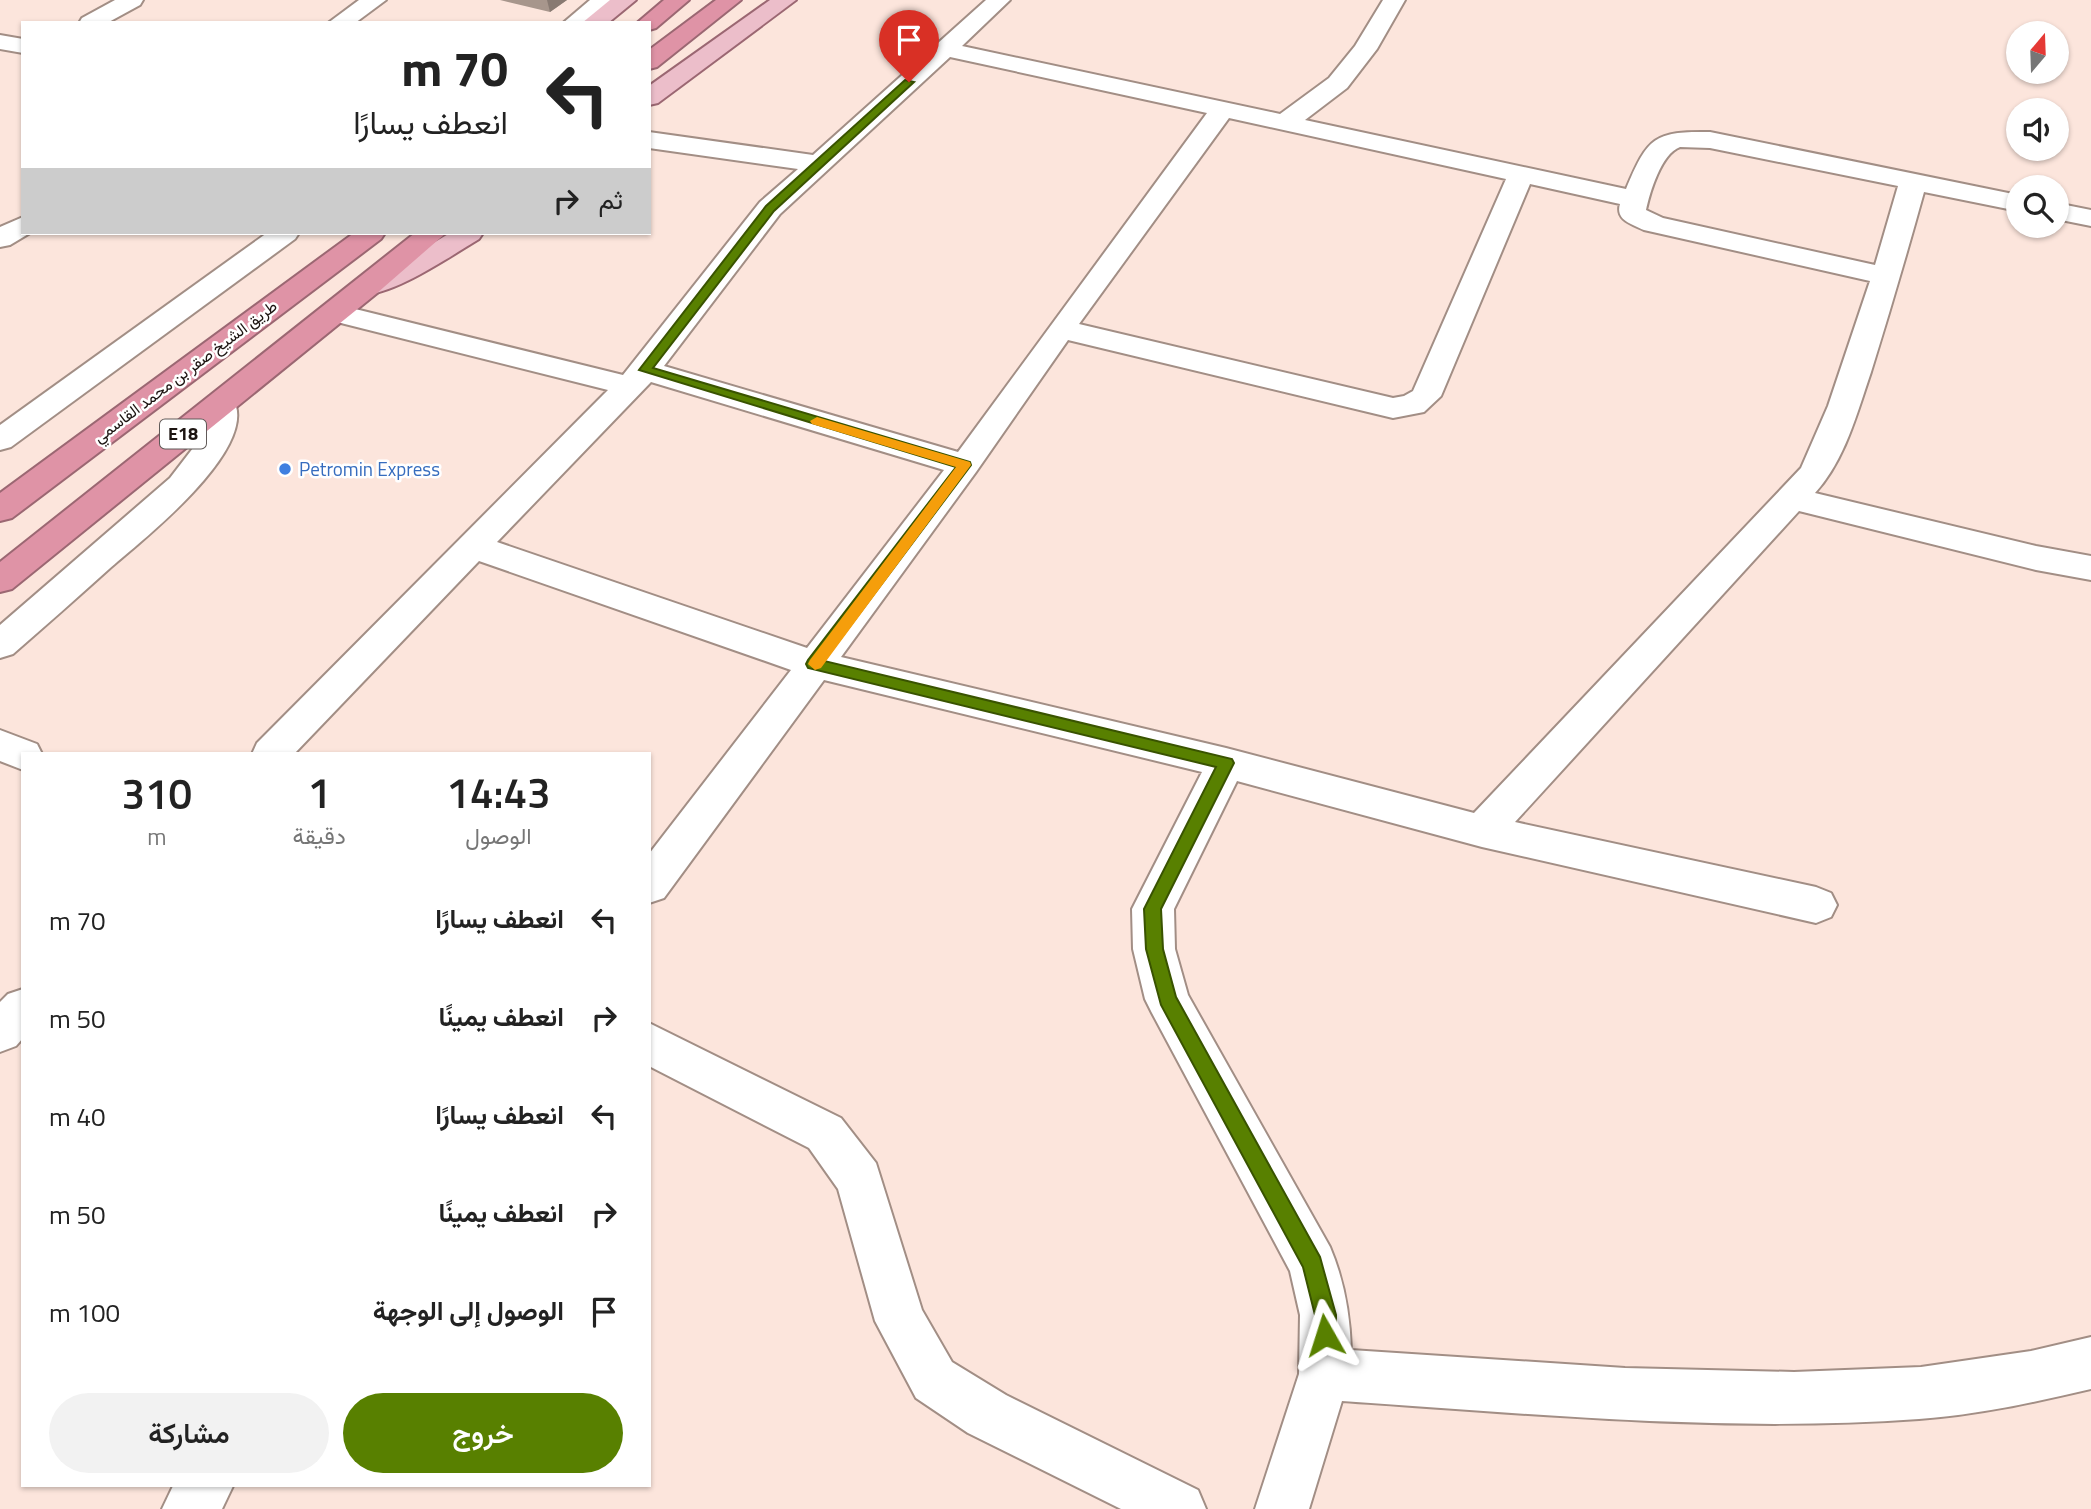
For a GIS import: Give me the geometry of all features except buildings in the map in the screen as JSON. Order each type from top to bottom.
[{"type":"highway","points":[[651,21],[678,0]]},
{"type":"highway","points":[[651,60],[730,0]]},
{"type":"highway","name":"طريق الشيخ صقر بن محمد القاسمي","points":[[0,510],[368,235]]},
{"type":"highway","name":"E18","points":[[0,580],[430,235]]},
{"type":"main road","points":[[596,21],[625,0]]},
{"type":"main road","points":[[651,97],[785,0]]},
{"type":"main road","points":[[366,288],[417,265],[466,235]]},
{"type":"street","points":[[94,21],[132,0]]},
{"type":"street","points":[[343,21],[375,0]]},
{"type":"street","points":[[576,21],[605,0]]},
{"type":"street","points":[[273,752],[637,378],[770,208],[999,0]]},
{"type":"street","points":[[1284,123],[1338,83],[1365,49],[1394,0]]},
{"type":"street","points":[[0,42],[21,46]]},
{"type":"street","points":[[945,49],[1636,199]]},
{"type":"street","points":[[651,883],[965,465],[1223,109]]},
{"type":"street","points":[[651,140],[818,164]]},
{"type":"street","points":[[1887,276],[1654,224],[1633,214],[1632,208],[1659,148],[1669,141],[1688,140],[1710,140],[2006,201]]},
{"type":"street","points":[[1061,329],[1393,408],[1413,405],[1426,396],[1521,174]]},
{"type":"street","points":[[1482,831],[1814,474],[1831,444],[1887,276],[1913,182]]},
{"type":"street","points":[[2069,214],[2091,218]]},
{"type":"street","points":[[0,239],[21,226]]},
{"type":"street","points":[[2,436],[282,235]]},
{"type":"street","points":[[335,313],[637,378],[965,465]]},
{"type":"street","points":[[0,645],[197,470],[218,436],[223,421],[221,404]]},
{"type":"street","points":[[1791,498],[2036,558],[2091,568]]},
{"type":"street","points":[[475,547],[813,664],[1226,763],[1482,831],[1816,905]]},
{"type":"street","points":[[0,745],[21,754]]},
{"type":"street","points":[[1226,763],[1153,909],[1154,949],[1167,999],[1312,1264],[1325,1315],[1325,1374],[1282,1509]]},
{"type":"street","points":[[0,1032],[21,1010]]},
{"type":"street","points":[[651,1044],[825,1133],[859,1179],[900,1321],[934,1380],[987,1414],[1180,1509]]},
{"type":"street","points":[[1325,1374],[1625,1394],[1794,1398],[1922,1393],[2031,1377],[2091,1363]]},
{"type":"street","points":[[189,1509],[205,1487]]},
{"type":"slow traffic","points":[[815,664],[965,465],[817,421]]},
{"type":"place","name":"Petromin Express","points":[[285,469]]},
{"type":"route","points":[[909,82],[770,208],[645,370],[965,465],[813,664],[1226,763],[1153,909],[1154,949],[1167,999],[1312,1264],[1325,1315],[1325,1335]]}]
